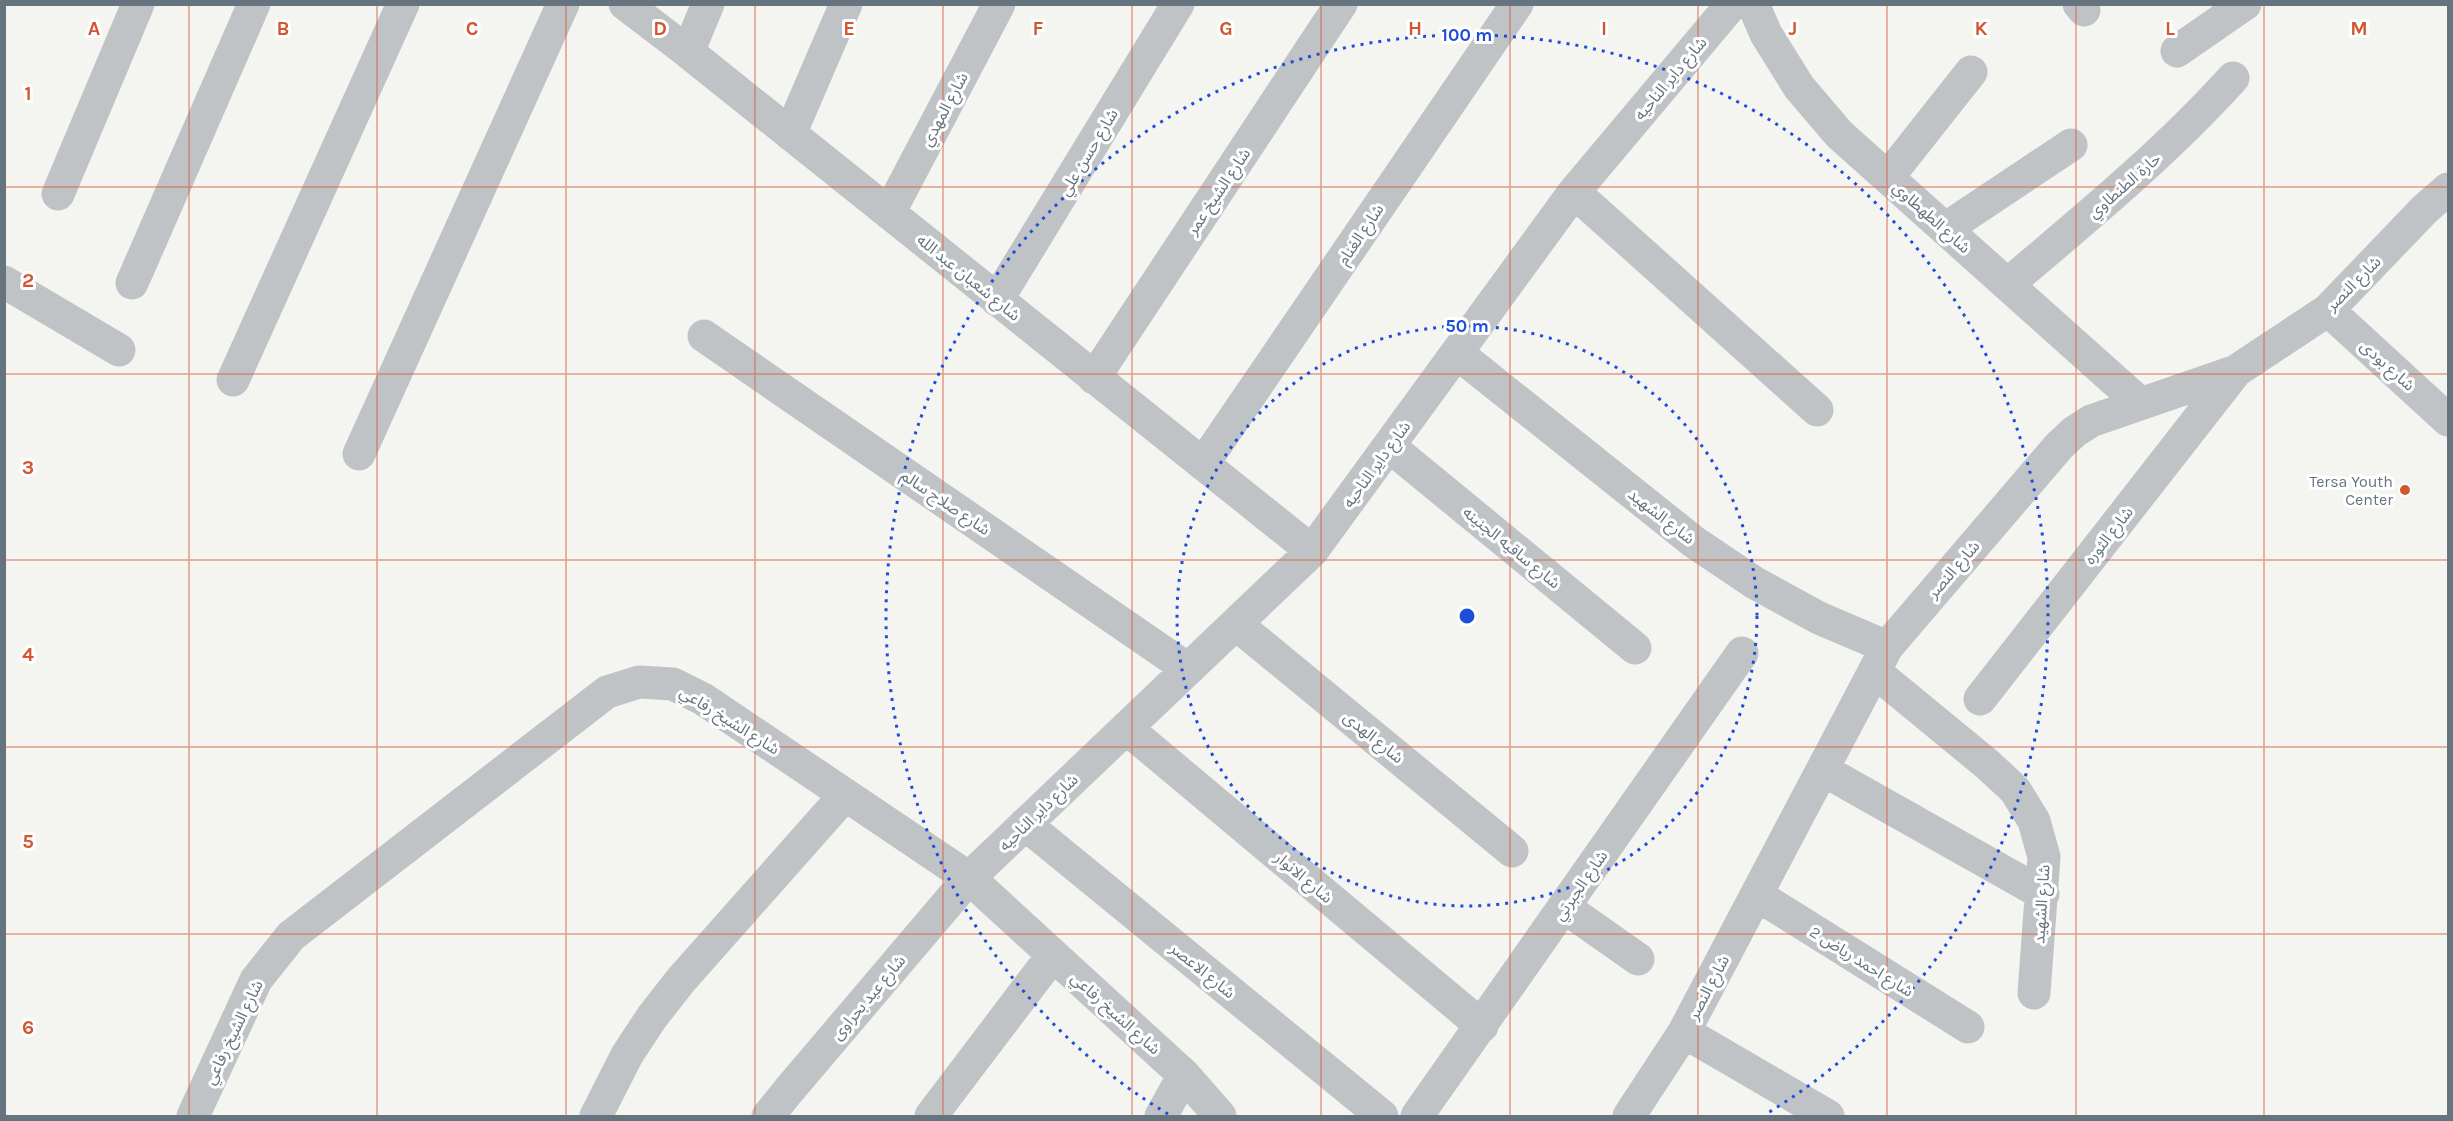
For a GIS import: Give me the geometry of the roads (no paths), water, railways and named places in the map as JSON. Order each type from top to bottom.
[{"type":"street","points":[[58,194],[138,4]]},
{"type":"street","points":[[132,283],[254,4]]},
{"type":"street","points":[[233,380],[403,4]]},
{"type":"street","points":[[359,454],[563,4]]},
{"type":"street","name":"شارع شعبان عبد الله","points":[[625,4],[1312,551]]},
{"type":"street","points":[[688,52],[708,4]]},
{"type":"street","points":[[790,134],[846,4]]},
{"type":"street","name":"شارع المهدي","points":[[889,213],[999,4]]},
{"type":"street","name":"شارع حسن علي","points":[[997,300],[1178,4]]},
{"type":"street","name":"شارع الشيخ عمر","points":[[1094,378],[1341,4]]},
{"type":"street","name":"شارع الغنام","points":[[1203,464],[1517,4]]},
{"type":"street","name":"شارع داير الناحيه","points":[[969,878],[1312,551],[1574,192],[1732,4]]},
{"type":"street","name":"شارع الطهطاوي","points":[[1753,4],[1766,34],[1798,87],[1839,134],[2141,404]]},
{"type":"street","points":[[2177,51],[2245,4]]},
{"type":"street","points":[[1888,177],[1971,72]]},
{"type":"street","name":"حارة الطنطاوي","points":[[2008,284],[2155,158],[2195,120],[2233,78]]},
{"type":"street","points":[[1946,229],[2071,146]]},
{"type":"street","name":"شارع النصر","points":[[1629,1116],[1684,1032],[1881,659],[2066,439],[2091,421],[2236,371],[2328,310],[2425,209],[2448,189]]},
{"type":"street","points":[[1574,192],[1817,410]]},
{"type":"street","points":[[4,282],[119,350]]},
{"type":"street","name":"شارع بودى","points":[[2328,310],[2448,420]]},
{"type":"street","name":"شارع صلاح سالم","points":[[704,336],[1188,669]]},
{"type":"street","name":"شارع الشهيد","points":[[1457,353],[1694,542],[1755,583],[1819,618],[1881,659],[2015,790],[2034,821],[2044,857],[2034,993]]},
{"type":"street","name":"شارع الثوره","points":[[1980,699],[2236,371]]},
{"type":"street","name":"شارع ساقيه الجنينه","points":[[1389,446],[1635,648]]},
{"type":"street","name":"شارع الهدى","points":[[1236,624],[1512,851]]},
{"type":"street","name":"شارع الجبرتي","points":[[1417,1116],[1742,653]]},
{"type":"street","name":"شارع الشيخ رفاعي","points":[[193,1116],[256,980],[291,936],[607,692],[639,682],[673,684],[704,699],[969,878],[1184,1075],[1220,1116]]},
{"type":"street","name":"شارع الانوار","points":[[1126,728],[1482,1026]]},
{"type":"street","points":[[1823,770],[2043,894]]},
{"type":"street","points":[[596,1116],[627,1055],[666,998],[845,795]]},
{"type":"street","name":"شارع الاعصر","points":[[1024,824],[1382,1116]]},
{"type":"street","name":"شارع عيد بحراوى","points":[[768,1116],[969,878]]},
{"type":"street","name":"شارع احمد رياض 2","points":[[1757,895],[1968,1027]]},
{"type":"street","points":[[1564,907],[1638,959]]},
{"type":"street","points":[[931,1116],[1053,955]]},
{"type":"street","points":[[1684,1032],[1828,1116]]},
{"type":"street","points":[[1161,1116],[1184,1075]]},
{"type":"place","name":"Tersa Youth Center","points":[[2405,490]]}]
